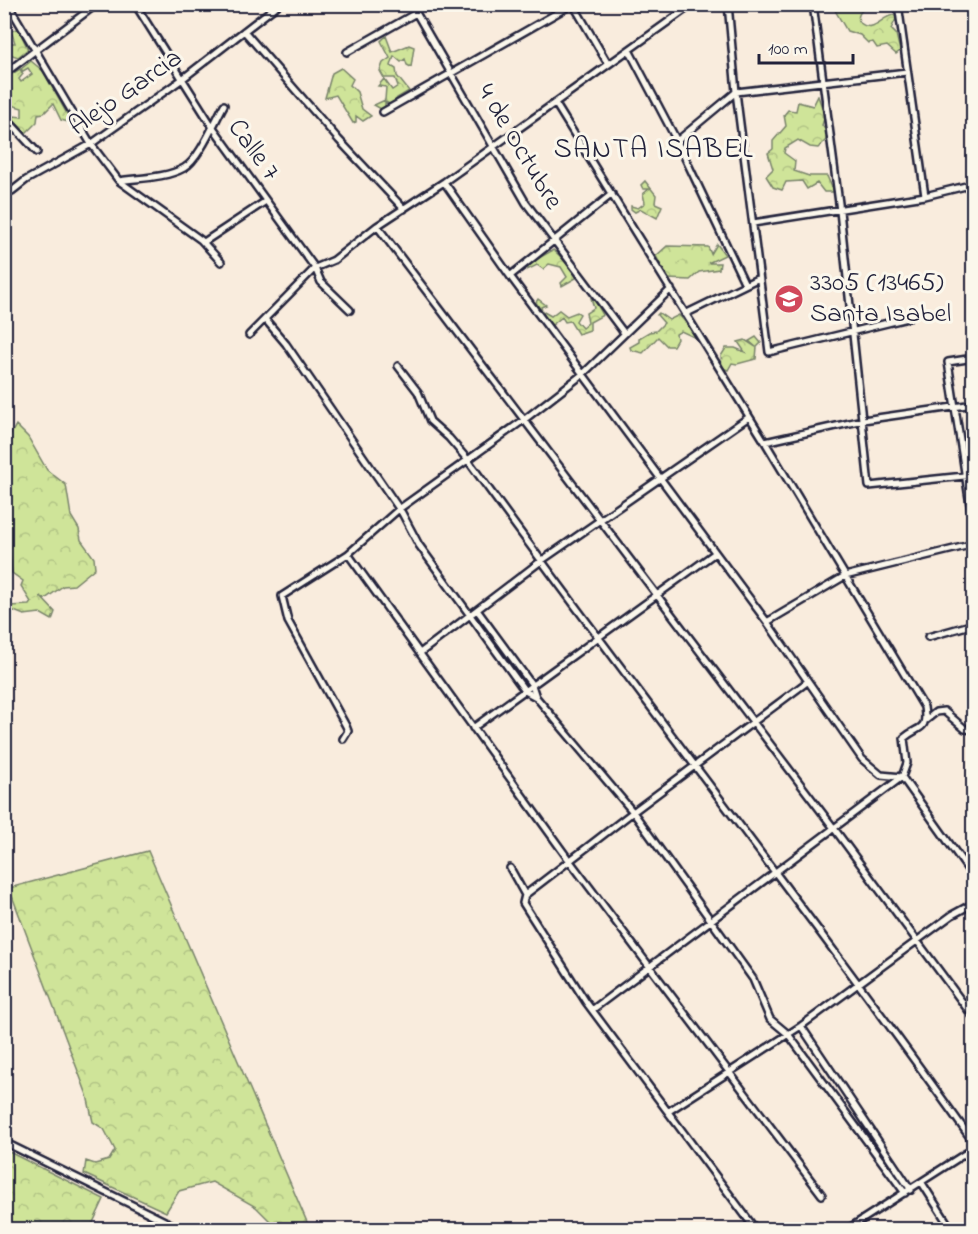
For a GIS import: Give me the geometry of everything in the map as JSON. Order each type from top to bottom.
[{"type":"street","points":[[8,4],[92,144],[119,181],[204,242],[220,262]]},
{"type":"street","points":[[4,74],[97,4]]},
{"type":"street","name":"Calle 7","points":[[135,4],[212,126],[315,268],[325,286],[350,310]]},
{"type":"street","points":[[263,4],[268,12]]},
{"type":"street","name":"Alejo Garcia","points":[[12,191],[26,180],[92,144],[181,80],[279,4]]},
{"type":"street","name":"4 de Octubre","points":[[411,4],[526,203],[624,333]]},
{"type":"street","points":[[383,112],[573,4],[608,64]]},
{"type":"street","points":[[249,335],[315,268],[334,260],[377,226],[493,148],[608,64],[666,26],[693,4]]},
{"type":"street","points":[[728,4],[736,92],[769,352],[908,318]]},
{"type":"street","points":[[813,4],[840,211],[869,486],[974,475]]},
{"type":"street","points":[[898,4],[925,196]]},
{"type":"street","points":[[347,51],[416,13]]},
{"type":"street","points":[[244,31],[404,209]]},
{"type":"street","points":[[629,50],[677,141],[744,284]]},
{"type":"street","points":[[677,141],[736,92],[822,80],[907,72]]},
{"type":"street","points":[[555,103],[765,442],[924,707],[926,720]]},
{"type":"street","points":[[119,181],[168,174],[184,168],[193,161],[224,105]]},
{"type":"street","points":[[4,116],[37,152]]},
{"type":"street","points":[[444,182],[510,276],[767,622],[862,759],[881,775],[902,777],[974,878]]},
{"type":"street","points":[[753,223],[840,211],[925,196],[974,184]]},
{"type":"street","points":[[510,276],[612,194]]},
{"type":"street","points":[[204,242],[267,201]]},
{"type":"street","points":[[377,226],[657,593],[974,1017]]},
{"type":"street","points":[[686,314],[759,278]]},
{"type":"street","points":[[343,739],[348,731],[346,726],[288,621],[282,596],[348,554],[399,509],[525,420],[583,374],[671,289]]},
{"type":"street","points":[[265,319],[286,344],[399,509],[419,545],[525,691],[536,697]]},
{"type":"street","points":[[974,358],[948,362],[957,406],[974,531]]},
{"type":"street","points":[[398,366],[418,392],[430,421],[467,459],[774,873],[859,982],[974,1143]]},
{"type":"street","points":[[765,442],[863,420],[974,404]]},
{"type":"street","points":[[420,653],[541,561],[749,417]]},
{"type":"street","points":[[767,622],[845,576],[974,544]]},
{"type":"street","points":[[473,728],[715,552]]},
{"type":"street","points":[[348,554],[569,860],[822,1195]]},
{"type":"street","points":[[477,610],[532,686],[536,697],[633,812],[711,919],[753,979],[770,1019],[788,1034],[908,1191]]},
{"type":"street","points":[[928,637],[974,624]]},
{"type":"street","points":[[756,1230],[592,1010],[523,903],[525,895],[569,860],[807,682]]},
{"type":"street","points":[[592,1010],[902,777],[908,763],[904,738],[922,729],[926,720],[936,712],[944,711],[965,729],[974,730]]},
{"type":"street","points":[[510,868],[525,895]]},
{"type":"street","points":[[669,1111],[801,1026],[916,941],[974,903]]},
{"type":"street","points":[[801,1026],[908,1191]]},
{"type":"street","points":[[4,1142],[183,1230]]},
{"type":"street","points":[[846,1230],[974,1148]]},
{"type":"street","points":[[922,1183],[952,1230]]},
{"type":"street","points":[[856,1223],[860,1230]]},
{"type":"green space","points":[[832,5],[874,5],[860,13],[858,18],[859,22],[869,26],[895,15],[896,19],[891,29],[896,34],[900,51],[896,54],[887,46],[877,48],[873,42],[868,43],[860,35],[847,31]]},
{"type":"green space","points":[[18,28],[28,49],[18,57],[4,52],[5,43],[15,43],[12,34],[5,39],[5,34]]},
{"type":"green space","points":[[386,36],[392,52],[409,45],[414,47],[411,67],[407,65],[405,59],[401,62],[394,56],[391,66],[396,69],[397,76],[409,91],[397,98],[392,105],[385,102],[385,108],[381,109],[374,105],[385,100],[386,87],[378,86],[384,79],[392,90],[398,86],[395,78],[384,78],[380,71],[383,63],[390,58],[381,41]]},
{"type":"green space","points":[[31,61],[43,71],[72,123],[61,120],[53,104],[44,113],[38,114],[37,122],[26,133],[13,120],[14,116],[22,117],[22,108],[12,105],[5,108],[5,78],[20,69],[23,74],[19,79],[21,82],[32,74],[28,68],[23,71],[21,69]]},
{"type":"green space","points":[[341,68],[353,79],[350,85],[357,92],[362,109],[371,116],[363,121],[356,116],[356,122],[353,123],[336,95],[325,98],[332,73]]},
{"type":"green space","points":[[818,96],[825,116],[822,125],[827,132],[826,140],[818,148],[810,147],[798,140],[785,148],[784,153],[795,161],[794,171],[809,176],[827,176],[834,192],[824,192],[817,183],[807,189],[802,181],[786,182],[782,190],[773,187],[766,176],[773,169],[768,153],[773,149],[773,141],[786,126],[784,115],[788,110],[796,111],[798,102],[813,106]]},
{"type":"green space","points":[[645,181],[656,195],[655,203],[662,206],[657,218],[641,209],[635,212],[631,209],[631,206],[638,208],[645,203],[643,194],[649,189],[643,189],[641,185]]},
{"type":"green space","points":[[717,244],[725,255],[708,263],[720,263],[719,269],[699,272],[690,280],[668,279],[656,256],[667,246],[708,247],[711,254]]},
{"type":"green space","points":[[553,250],[576,274],[576,278],[562,286],[561,283],[567,277],[561,267],[549,264],[543,269],[537,265],[527,270],[530,263]]},
{"type":"green space","points":[[591,298],[603,315],[590,322],[590,330],[578,334],[570,321],[565,322],[562,317],[552,325],[548,323],[536,302],[538,299],[546,305],[541,307],[542,311],[551,316],[559,310],[567,316],[577,312],[580,314],[576,321],[582,328],[588,323],[586,313],[594,308]]},
{"type":"green space","points":[[659,313],[669,320],[679,315],[688,325],[699,329],[699,335],[696,338],[681,331],[676,334],[677,339],[673,346],[667,346],[658,337],[643,353],[631,350],[630,347],[639,342],[639,338],[656,331],[664,323],[657,315]]},
{"type":"green space","points":[[756,337],[761,343],[757,347],[756,359],[737,364],[732,363],[728,370],[722,368],[721,356],[726,348],[735,348],[745,352],[738,342],[745,340],[756,347],[749,341]]},
{"type":"green space","points":[[16,425],[28,437],[47,470],[66,485],[71,516],[79,529],[81,540],[94,558],[95,568],[74,585],[63,586],[45,599],[40,596],[55,612],[52,620],[40,613],[24,615],[9,609],[9,606],[29,605],[31,602],[21,586],[23,581],[12,573],[8,536],[5,530],[5,444]]},
{"type":"green space","points":[[148,851],[310,1229],[278,1229],[256,1207],[212,1182],[179,1191],[166,1212],[84,1174],[86,1161],[95,1164],[109,1160],[115,1150],[104,1129],[93,1122],[87,1095],[9,888]]},
{"type":"green space","points":[[5,1150],[104,1199],[90,1229],[5,1229]]},
{"type":"place","name":"3305 (13465) Santa Isabel","points":[[789,299]]},
{"type":"district","name":"SANTA ISABEL","points":[[654,150]]}]
